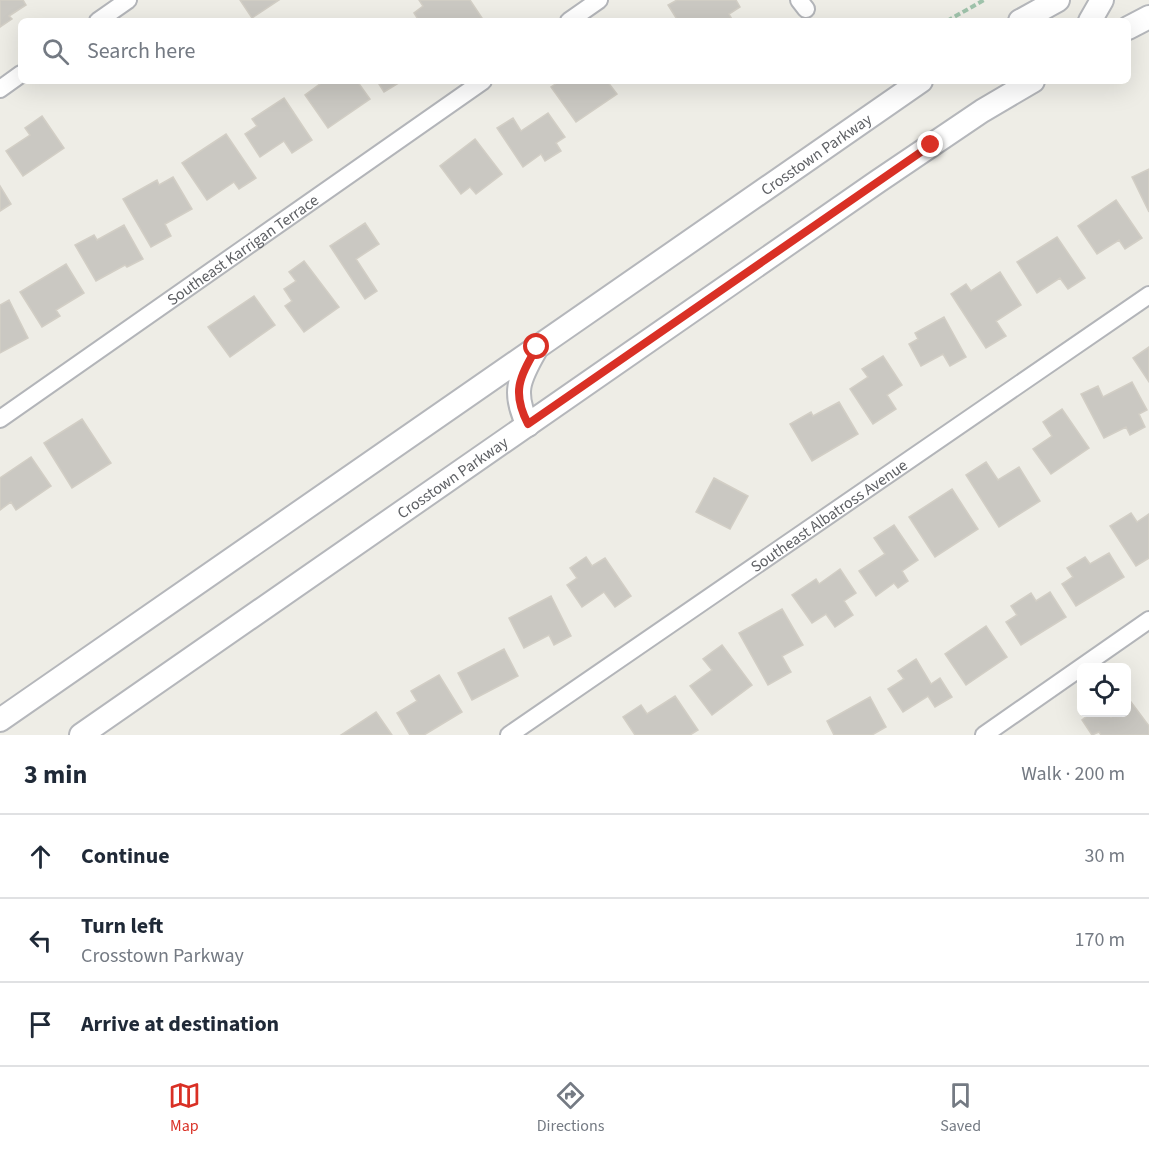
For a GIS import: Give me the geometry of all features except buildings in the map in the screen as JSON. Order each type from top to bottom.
[{"type":"main road","points":[[1025,18],[1058,0]]},
{"type":"main road","points":[[1092,18],[1102,0]]},
{"type":"main road","points":[[1131,26],[1149,17]]},
{"type":"main road","name":"Crosstown Parkway","points":[[0,720],[917,84]]},
{"type":"main road","name":"Crosstown Parkway","points":[[81,735],[931,145],[1028,84]]},
{"type":"main road","points":[[528,424],[520,410],[518,394],[523,372],[537,347]]},
{"type":"street","points":[[102,18],[128,0]]},
{"type":"street","points":[[573,18],[599,0]]},
{"type":"street","points":[[0,89],[18,76]]},
{"type":"street","name":"Southeast Karrigan Terrace","points":[[0,418],[479,84]]},
{"type":"street","name":"Southeast Albatross Avenue","points":[[508,735],[1149,295]]},
{"type":"street","points":[[984,735],[1149,620]]},
{"type":"path","points":[[971,0],[974,5]]},
{"type":"path","points":[[952,18],[984,0]]},
{"type":"route","points":[[537,347],[523,372],[518,394],[520,410],[528,424],[931,145]]}]
